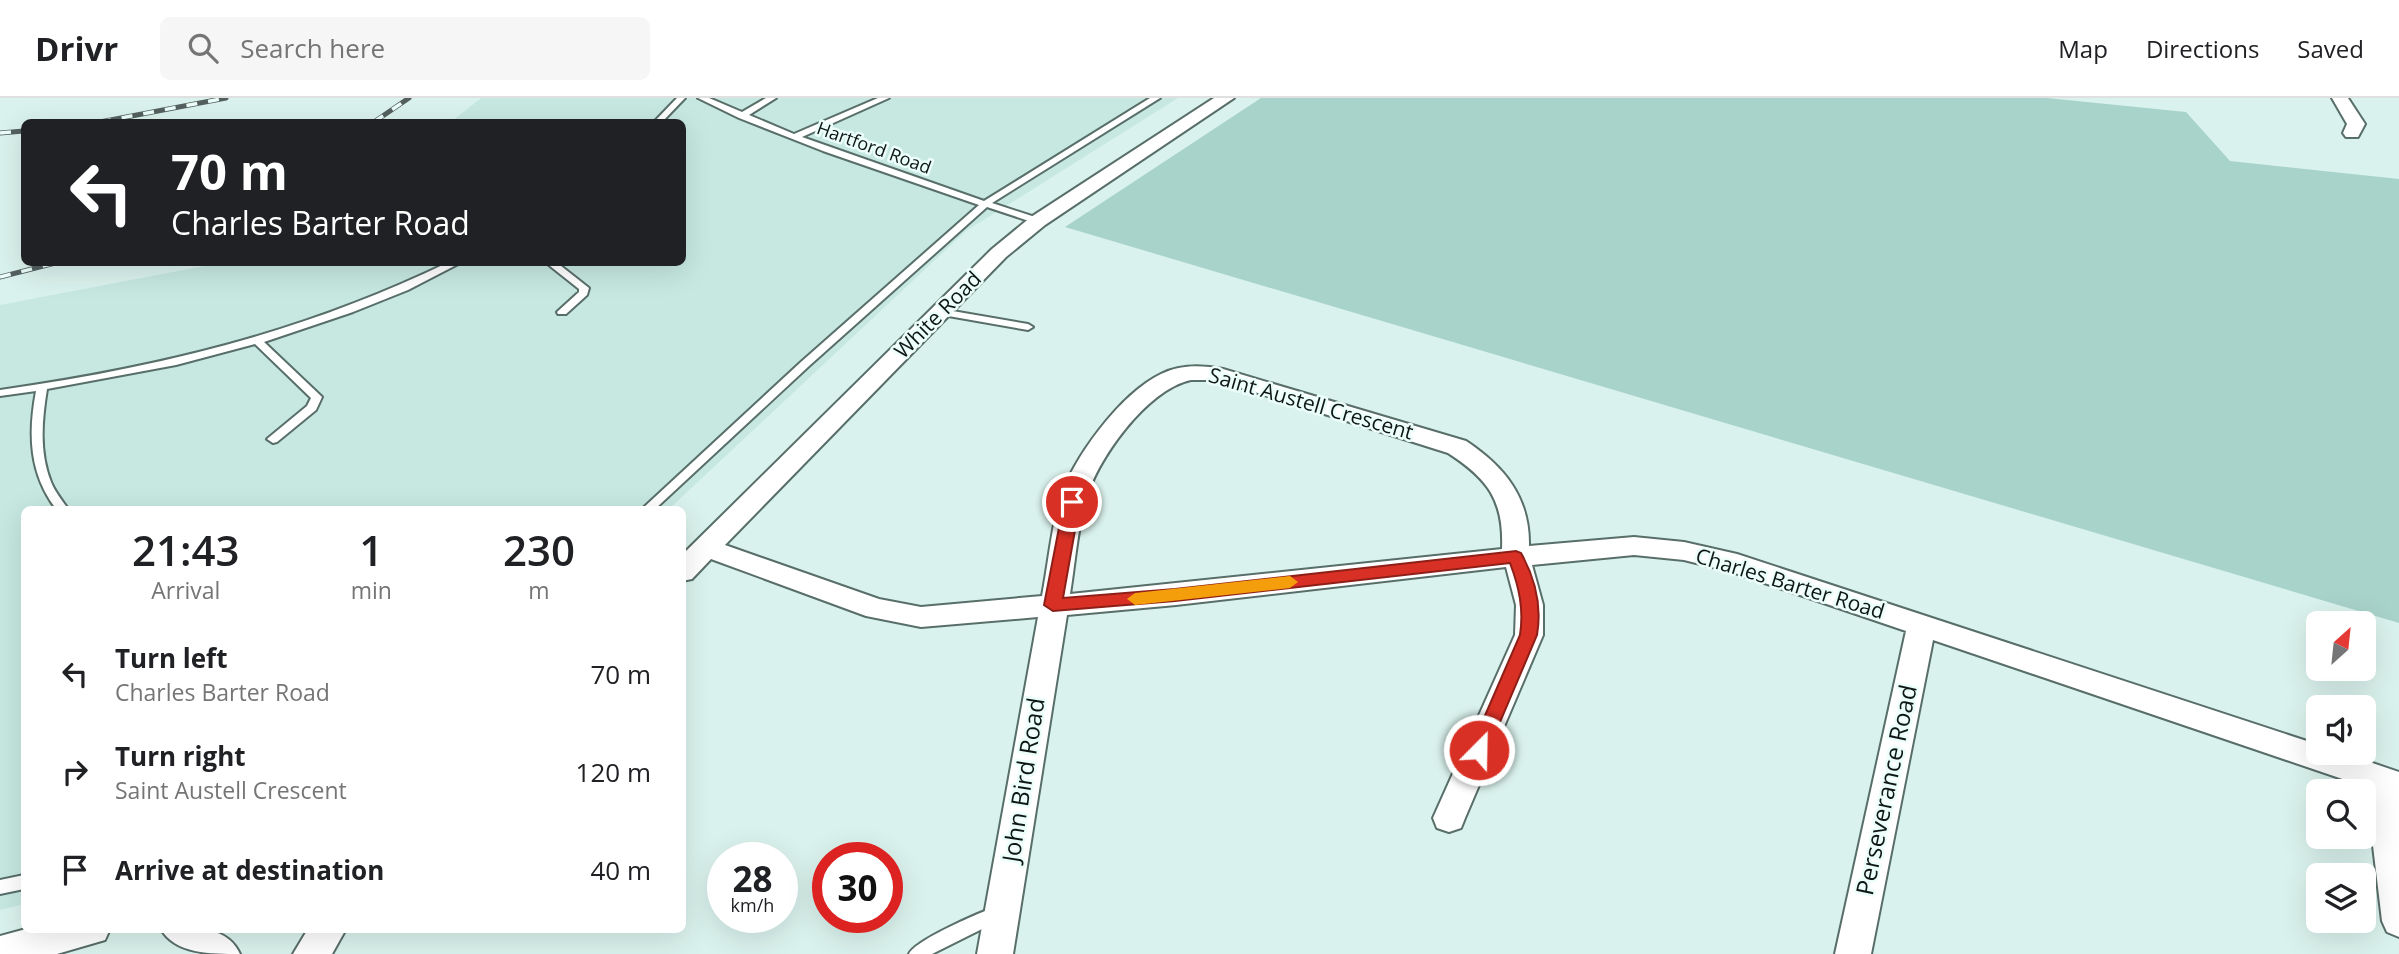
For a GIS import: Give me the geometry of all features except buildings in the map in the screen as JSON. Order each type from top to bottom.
[{"type":"street","name":"White Road","points":[[686,568],[999,253],[1038,221],[1226,98]]},
{"type":"street","points":[[2340,98],[2356,124],[2352,133]]},
{"type":"street","name":"Saint Austell Crescent","points":[[1053,605],[1072,502],[1083,473],[1141,398],[1159,383],[1189,373],[1214,374],[1457,447],[1486,466],[1508,494],[1516,528],[1516,557],[1528,589],[1531,620],[1529,635],[1450,818]]},
{"type":"street","name":"Charles Barter Road","points":[[707,548],[876,609],[920,617],[1175,595],[1634,546],[1684,551],[1737,564],[2390,782]]},
{"type":"street","name":"John Bird Road","points":[[995,954],[1053,605]]},
{"type":"street","name":"Perseverance Road","points":[[1853,954],[1922,625]]},
{"type":"street","points":[[2390,782],[2399,921]]},
{"type":"street","points":[[0,952],[77,933]]},
{"type":"street","points":[[185,933],[222,954]]},
{"type":"street","points":[[311,954],[325,933]]},
{"type":"lane","points":[[660,119],[681,98]]},
{"type":"lane","name":"Hartford Road","points":[[702,98],[796,136],[1038,221]]},
{"type":"lane","points":[[742,116],[772,98]]},
{"type":"lane","points":[[796,136],[885,98]]},
{"type":"lane","points":[[651,506],[805,364],[985,204],[1156,98]]},
{"type":"lane","points":[[0,393],[120,374],[256,340],[331,316],[422,281],[450,266]]},
{"type":"lane","points":[[553,266],[584,289],[584,293],[562,312]]},
{"type":"lane","points":[[941,312],[1028,327]]},
{"type":"lane","points":[[256,340],[317,397],[312,408],[273,439]]},
{"type":"lane","points":[[42,386],[35,432],[41,471],[53,499],[59,506]]},
{"type":"lane","points":[[0,887],[21,883]]},
{"type":"lane","points":[[917,954],[940,940],[1002,911]]},
{"type":"shaded area","points":[[481,98],[1178,98],[966,231],[672,506],[21,506],[21,905],[0,910],[0,305],[204,266],[686,266],[686,119],[455,119]]},
{"type":"shaded area","points":[[1261,98],[2047,98],[2186,112],[2230,161],[2399,179],[2399,623],[2376,616],[2376,611],[2359,611],[1065,227]]},
{"type":"railway","points":[[116,119],[226,98]]},
{"type":"railway","points":[[378,119],[409,98]]},
{"type":"railway","points":[[0,133],[21,131]]},
{"type":"railway","points":[[0,277],[43,266]]},
{"type":"slow traffic","points":[[1135,599],[1290,582]]},
{"type":"route","points":[[1072,502],[1053,605],[1175,595],[1516,557],[1528,589],[1531,620],[1529,635],[1479,750]]}]
